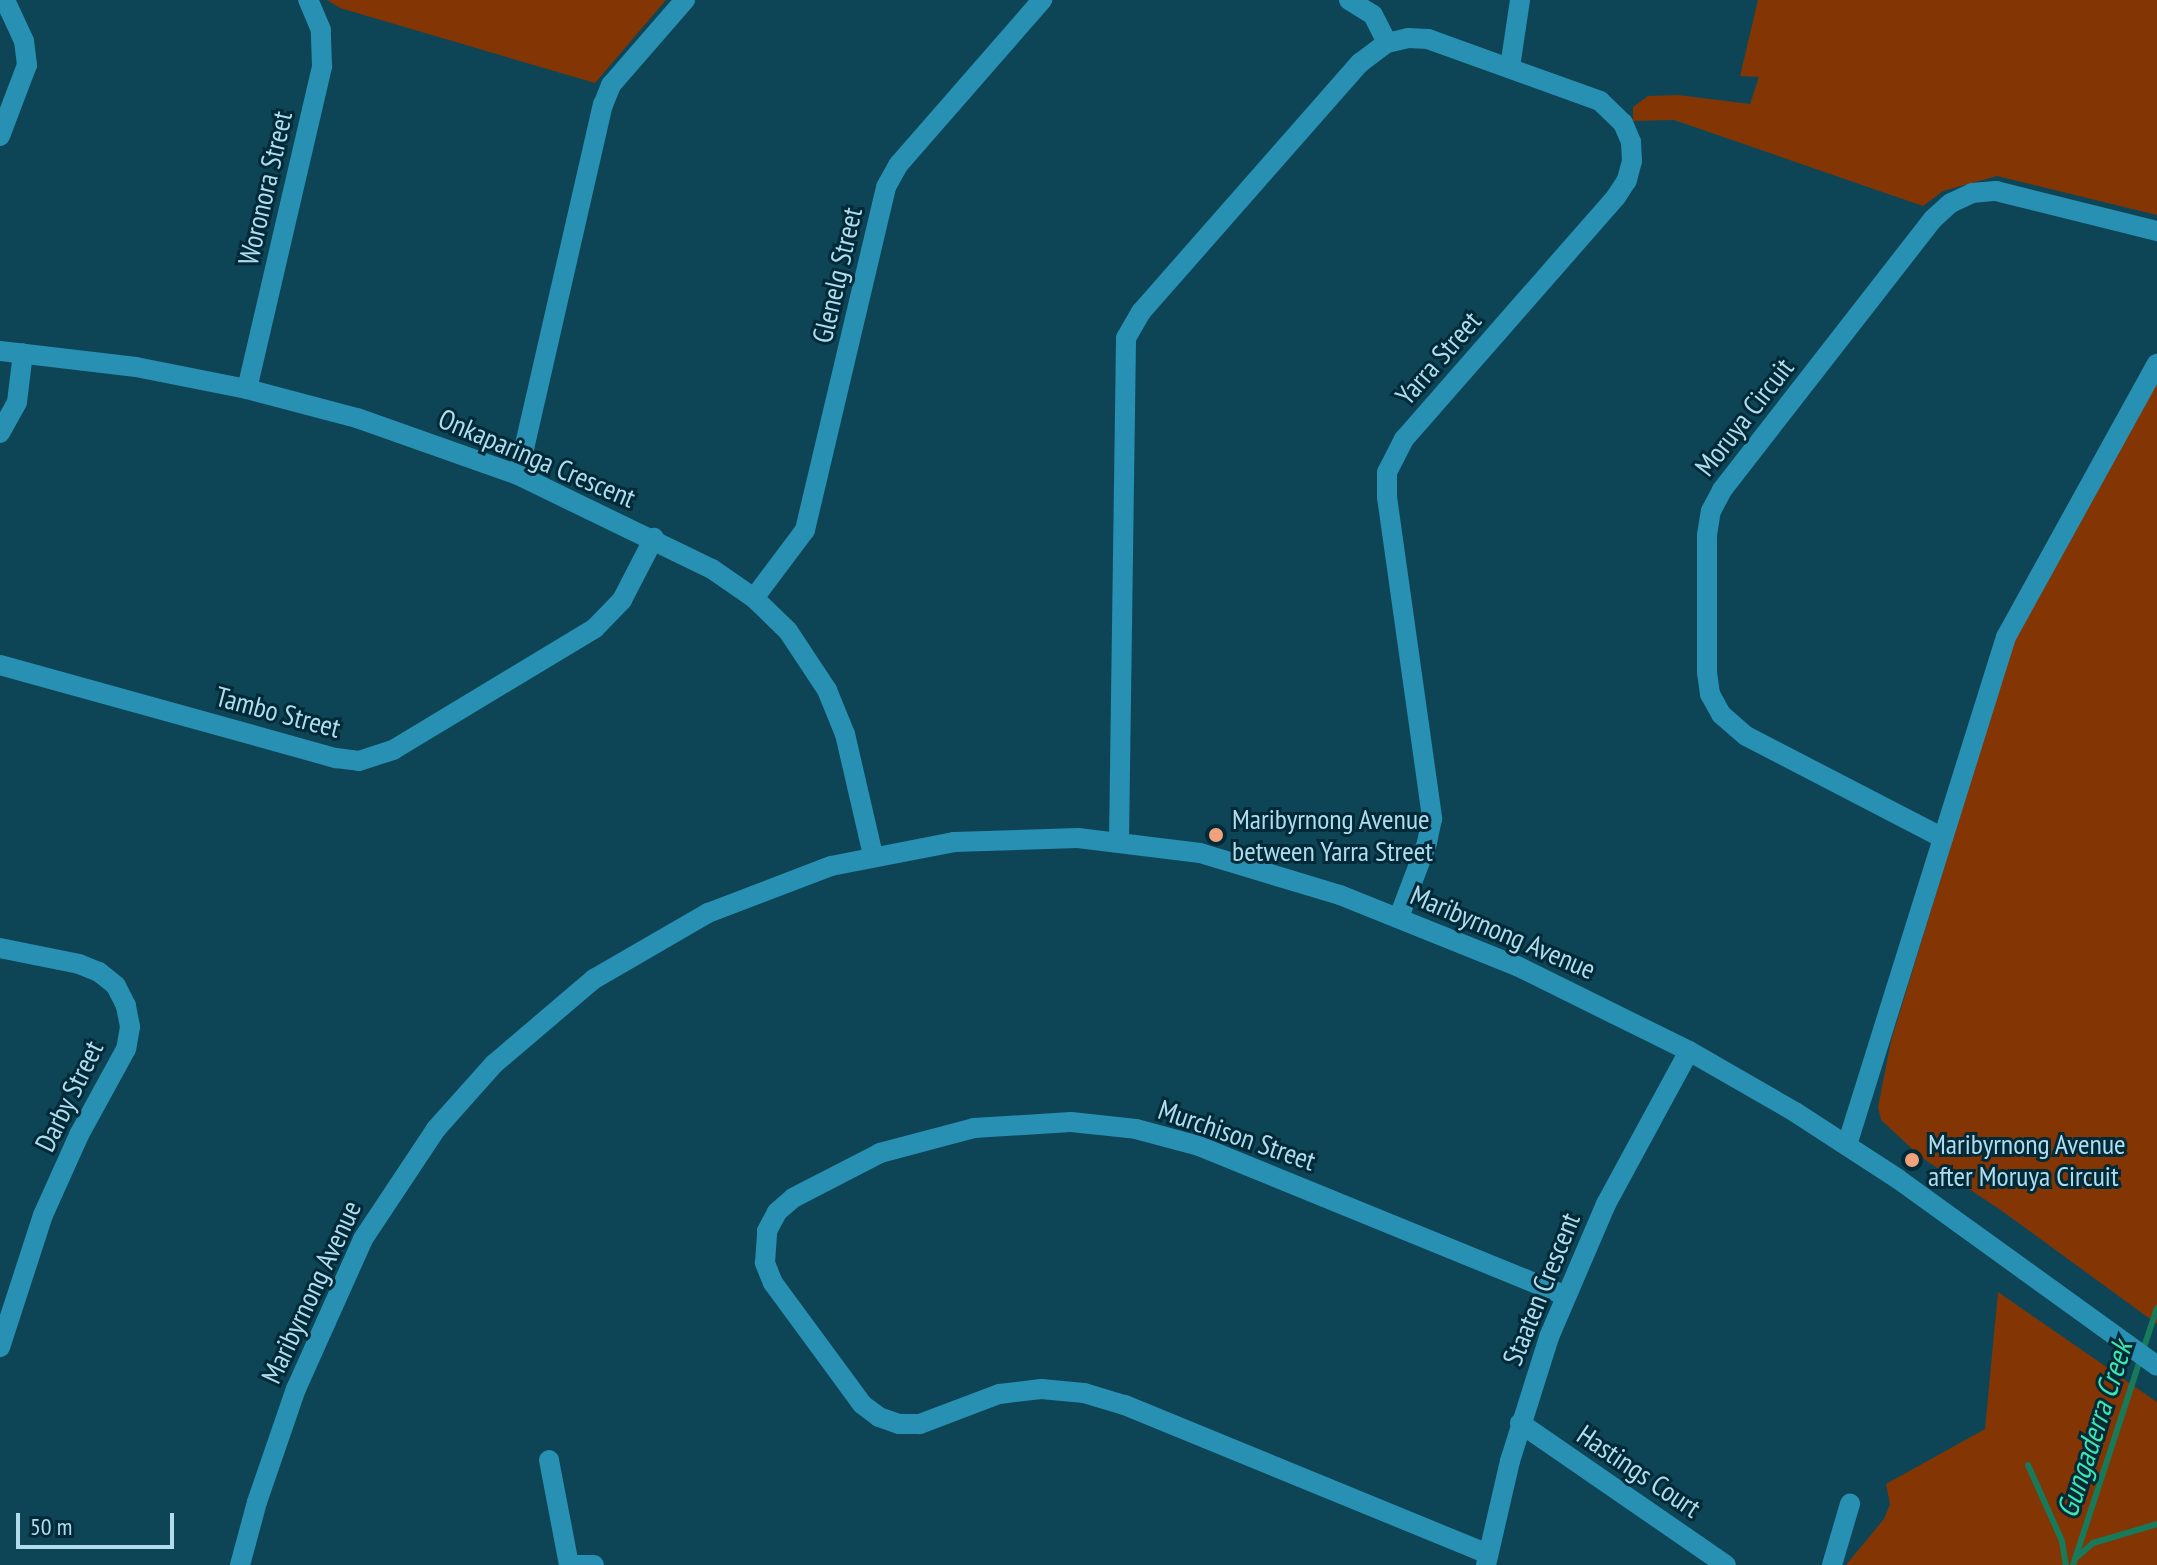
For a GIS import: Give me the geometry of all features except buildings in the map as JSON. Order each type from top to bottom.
[{"type":"street","points":[[0,136],[27,65],[24,41],[5,0]]},
{"type":"street","name":"Woronora Street","points":[[247,389],[322,66],[321,30],[308,0]]},
{"type":"street","points":[[518,475],[603,105],[611,85],[685,0]]},
{"type":"street","name":"Glenelg Street","points":[[754,598],[794,549],[809,519],[886,187],[899,164],[1042,0]]},
{"type":"street","points":[[1119,841],[1126,338],[1141,312],[1360,63],[1387,43],[1373,15],[1349,0]]},
{"type":"street","points":[[1510,67],[1520,0]]},
{"type":"street","name":"Yarra Street","points":[[1387,43],[1408,38],[1428,39],[1590,96],[1609,107],[1628,132],[1632,161],[1627,180],[1616,197],[1404,439],[1387,472],[1387,497],[1432,819],[1427,843],[1399,917]]},
{"type":"street","name":"Moruya Circuit","points":[[1943,838],[1746,736],[1721,714],[1710,694],[1707,672],[1707,535],[1711,511],[1722,490],[1933,219],[1951,203],[1972,193],[1996,191],[2157,231]]},
{"type":"street","name":"Onkaparinga Crescent","points":[[0,351],[136,367],[247,389],[357,418],[518,475],[654,538],[712,569],[754,598],[802,649],[827,690],[845,734],[873,855]]},
{"type":"street","points":[[0,433],[17,402],[23,353]]},
{"type":"street","points":[[1847,1145],[2014,619],[2157,364]]},
{"type":"street","name":"Tambo Street","points":[[0,665],[336,758],[359,761],[393,750],[595,628],[622,600],[654,538]]},
{"type":"street","name":"Maribyrnong Avenue","points":[[240,1565],[275,1445],[343,1278],[393,1189],[464,1096],[526,1034],[631,955],[748,895],[873,855],[995,838],[1119,841],[1240,863],[1399,917],[1575,992],[1689,1051],[1847,1145],[2157,1366]]},
{"type":"street","name":"Darby Street","points":[[0,948],[79,964],[99,972],[121,996],[130,1027],[126,1049],[79,1135],[43,1215],[0,1347]]},
{"type":"street","name":"Staaten Crescent","points":[[1487,1560],[1520,1423],[1565,1295],[1606,1204],[1689,1051]]},
{"type":"street","name":"Murchison Street","points":[[1487,1560],[1124,1405],[1084,1393],[1041,1389],[999,1394],[920,1424],[899,1424],[879,1417],[862,1404],[773,1283],[765,1263],[767,1231],[777,1212],[793,1198],[880,1153],[974,1128],[1071,1122],[1136,1129],[1199,1146],[1565,1295]]},
{"type":"street","name":"Hastings Court","points":[[1520,1423],[1726,1565]]},
{"type":"street","points":[[549,1460],[570,1565],[594,1565]]},
{"type":"street","points":[[1832,1565],[1850,1504]]},
{"type":"shaded area","points":[[327,0],[666,0],[595,83],[340,8]]},
{"type":"shaded area","points":[[1758,0],[2157,0],[2157,215],[1997,176],[1943,191],[1923,206],[1674,120],[1633,121],[1633,107],[1648,96],[1678,95],[1750,104],[1759,77],[1740,76]]},
{"type":"shaded area","points":[[2157,379],[2157,1324],[2002,1211],[1921,1157],[1881,1120],[1878,1107],[1891,1041],[2012,645]]},
{"type":"shaded area","points":[[1998,1292],[2157,1402],[2157,1565],[1846,1565],[1884,1519],[1890,1504],[1886,1484],[1985,1429]]},
{"type":"waterway","name":"Gungaderra Creek","points":[[2143,1350],[2157,1308]]},
{"type":"waterway","name":"Gungaderra Creek","points":[[2073,1565],[2140,1360]]},
{"type":"waterway","points":[[2028,1465],[2062,1541],[2066,1565]]},
{"type":"waterway","points":[[2077,1557],[2093,1543],[2157,1524]]},
{"type":"place","name":"Maribyrnong Avenue between Yarra Street","points":[[1216,835]]},
{"type":"place","name":"Maribyrnong Avenue after Moruya Circuit","points":[[1912,1160]]}]
